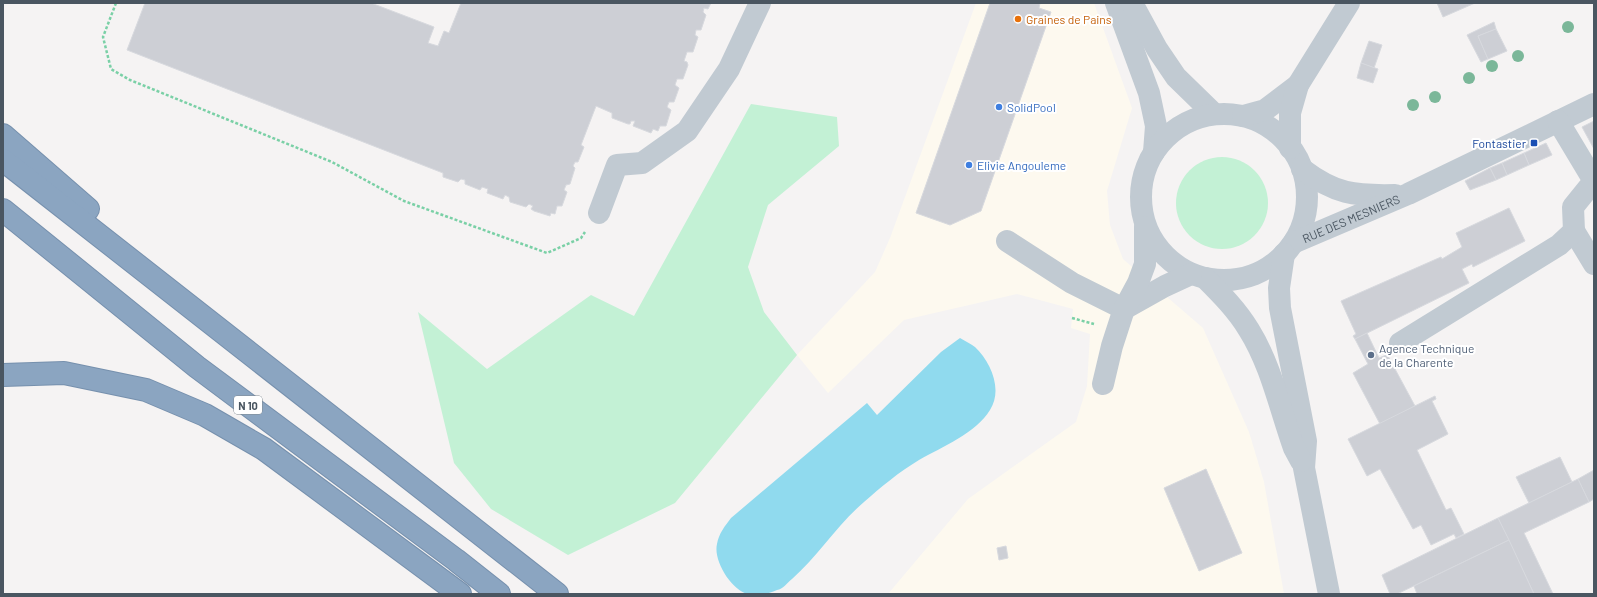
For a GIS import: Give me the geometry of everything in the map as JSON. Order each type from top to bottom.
[{"type":"highway","points":[[3,135],[299,393]]},
{"type":"highway","points":[[3,160],[557,594]]},
{"type":"highway","name":"N 10","points":[[3,210],[197,368],[456,560],[498,594]]},
{"type":"highway","points":[[3,375],[64,373],[146,390],[205,415],[264,449],[460,594]]},
{"type":"street","points":[[599,213],[617,165],[642,163],[687,131],[729,69],[760,3]]},
{"type":"street","points":[[1116,3],[1149,93],[1156,126],[1154,152]]},
{"type":"street","points":[[1132,3],[1157,48],[1176,76],[1214,114]]},
{"type":"street","points":[[1290,148],[1290,113],[1298,85],[1349,3]]},
{"type":"street","points":[[1103,384],[1112,346],[1124,309],[1138,283],[1145,264],[1144,221],[1141,191],[1144,173],[1154,152],[1170,134],[1191,121],[1214,114],[1243,116],[1265,110],[1298,85]]},
{"type":"street","name":"RUE DES MESNIERS","points":[[1288,249],[1408,194],[1594,104]]},
{"type":"street","points":[[1243,116],[1269,128],[1290,148],[1302,169],[1306,188],[1306,207],[1302,226],[1288,249],[1279,288],[1280,308],[1306,441],[1304,468]]},
{"type":"street","points":[[1558,121],[1594,181],[1573,207],[1574,231],[1594,264]]},
{"type":"street","name":"RUE DES MESNIERS","points":[[1302,169],[1321,183],[1344,192],[1360,195],[1408,194]]},
{"type":"street","points":[[1144,221],[1154,243],[1171,261],[1198,276],[1234,309],[1249,329],[1260,350],[1294,448],[1304,468],[1329,594]]},
{"type":"street","points":[[1400,343],[1558,245],[1574,231]]},
{"type":"street","points":[[1007,241],[1072,282],[1124,309]]},
{"type":"street","points":[[1124,309],[1165,286],[1198,276],[1234,280],[1261,271],[1288,249]]},
{"type":"path","points":[[116,3],[103,37],[111,69],[130,80],[332,162],[404,201],[547,253],[581,238],[599,213]]},
{"type":"shaded area","points":[[976,3],[1094,3],[1132,108],[1107,191],[1110,225],[1123,259],[1203,328],[1249,432],[1264,482],[1284,594],[888,594],[968,499],[1076,422],[1087,386],[1090,334],[1071,328],[1073,309],[1017,294],[904,320],[828,393],[797,355],[875,272],[890,238]]},
{"type":"green space","points":[[751,104],[837,117],[839,146],[768,205],[748,267],[764,312],[797,355],[675,503],[568,555],[491,509],[454,463],[418,312],[487,369],[591,295],[634,316]]},
{"type":"green space","points":[[1222,157],[1240,160],[1255,170],[1265,185],[1268,203],[1265,221],[1255,236],[1240,246],[1222,249],[1204,246],[1189,236],[1179,221],[1176,203],[1179,185],[1189,170],[1204,160]]},
{"type":"water","points":[[960,338],[975,347],[981,353],[990,368],[993,377],[995,385],[994,402],[984,418],[958,439],[919,460],[877,491],[845,520],[785,586],[767,594],[755,595],[748,594],[735,587],[725,574],[716,551],[719,536],[731,518],[867,403],[877,415],[941,352]]},
{"type":"building","points":[[145,3],[371,3],[434,27],[428,43],[438,46],[444,31],[449,33],[461,3],[711,3],[708,9],[704,8],[703,12],[706,15],[701,30],[696,30],[695,35],[698,37],[693,52],[687,52],[684,61],[687,62],[688,65],[683,79],[677,79],[675,85],[679,88],[674,102],[669,102],[667,107],[671,110],[666,126],[660,126],[658,131],[653,129],[651,133],[633,126],[635,121],[631,121],[630,124],[628,124],[612,118],[612,113],[596,106],[581,145],[584,147],[578,162],[575,162],[573,166],[575,168],[570,184],[566,185],[564,190],[567,192],[562,206],[557,206],[555,214],[551,213],[550,216],[534,211],[531,209],[533,206],[529,204],[526,207],[510,202],[509,197],[505,195],[503,199],[487,193],[488,189],[482,187],[480,190],[465,184],[465,180],[461,179],[458,182],[443,177],[443,173],[127,50]]},
{"type":"building","points":[[990,3],[1040,3],[1039,8],[1051,12],[981,211],[950,225],[916,213]]},
{"type":"building","points":[[1437,3],[1475,3],[1443,17]]},
{"type":"building","points":[[1494,22],[1496,29],[1478,36],[1488,59],[1481,62],[1467,35]]},
{"type":"building","points":[[1496,29],[1507,51],[1488,59],[1478,36]]},
{"type":"building","points":[[1369,41],[1382,45],[1374,68],[1361,63]]},
{"type":"building","points":[[1361,63],[1378,69],[1373,83],[1357,78]]},
{"type":"building","points":[[1594,121],[1594,149],[1582,127]]},
{"type":"building","points":[[1546,143],[1552,155],[1529,165],[1524,153]]},
{"type":"building","points":[[1524,153],[1529,165],[1507,175],[1502,163]]},
{"type":"building","points":[[1502,163],[1507,175],[1496,180],[1490,168]]},
{"type":"building","points":[[1490,168],[1496,180],[1470,190],[1465,181]]},
{"type":"building","points":[[1509,208],[1525,241],[1473,267],[1472,264],[1462,269],[1469,283],[1355,339],[1353,336],[1356,334],[1341,301],[1441,257],[1442,259],[1462,247],[1456,233]]},
{"type":"building","name":"Agence Technique de la Charente","points":[[1367,333],[1379,358],[1391,353],[1392,355],[1388,356],[1415,406],[1380,424],[1353,373],[1368,364],[1355,339]]},
{"type":"building","name":"Agence Technique de la Charente","points":[[1435,396],[1436,399],[1432,401],[1448,434],[1417,450],[1446,510],[1451,508],[1464,534],[1456,538],[1454,534],[1431,545],[1421,525],[1413,529],[1380,469],[1367,476],[1348,439]]},
{"type":"building","points":[[1560,457],[1572,482],[1529,503],[1516,477]]},
{"type":"building","points":[[1206,469],[1242,553],[1199,571],[1164,488]]},
{"type":"building","points":[[1594,470],[1594,499],[1589,502],[1578,479]]},
{"type":"building","points":[[1578,479],[1589,502],[1524,533],[1553,594],[1534,594],[1498,518]]},
{"type":"building","points":[[1498,518],[1509,540],[1397,594],[1390,594],[1382,575]]},
{"type":"building","points":[[1509,540],[1534,594],[1417,594],[1414,586]]},
{"type":"building","points":[[1006,546],[1008,558],[999,560],[997,548]]},
{"type":"place","name":"Graines de Pains","points":[[1018,19]]},
{"type":"place","name":"SolidPool","points":[[999,107]]},
{"type":"place","name":"Fontastier","points":[[1534,143]]},
{"type":"place","name":"Elivie Angouleme","points":[[969,165]]},
{"type":"place","name":"Agence Technique de la Charente","points":[[1371,355]]}]
